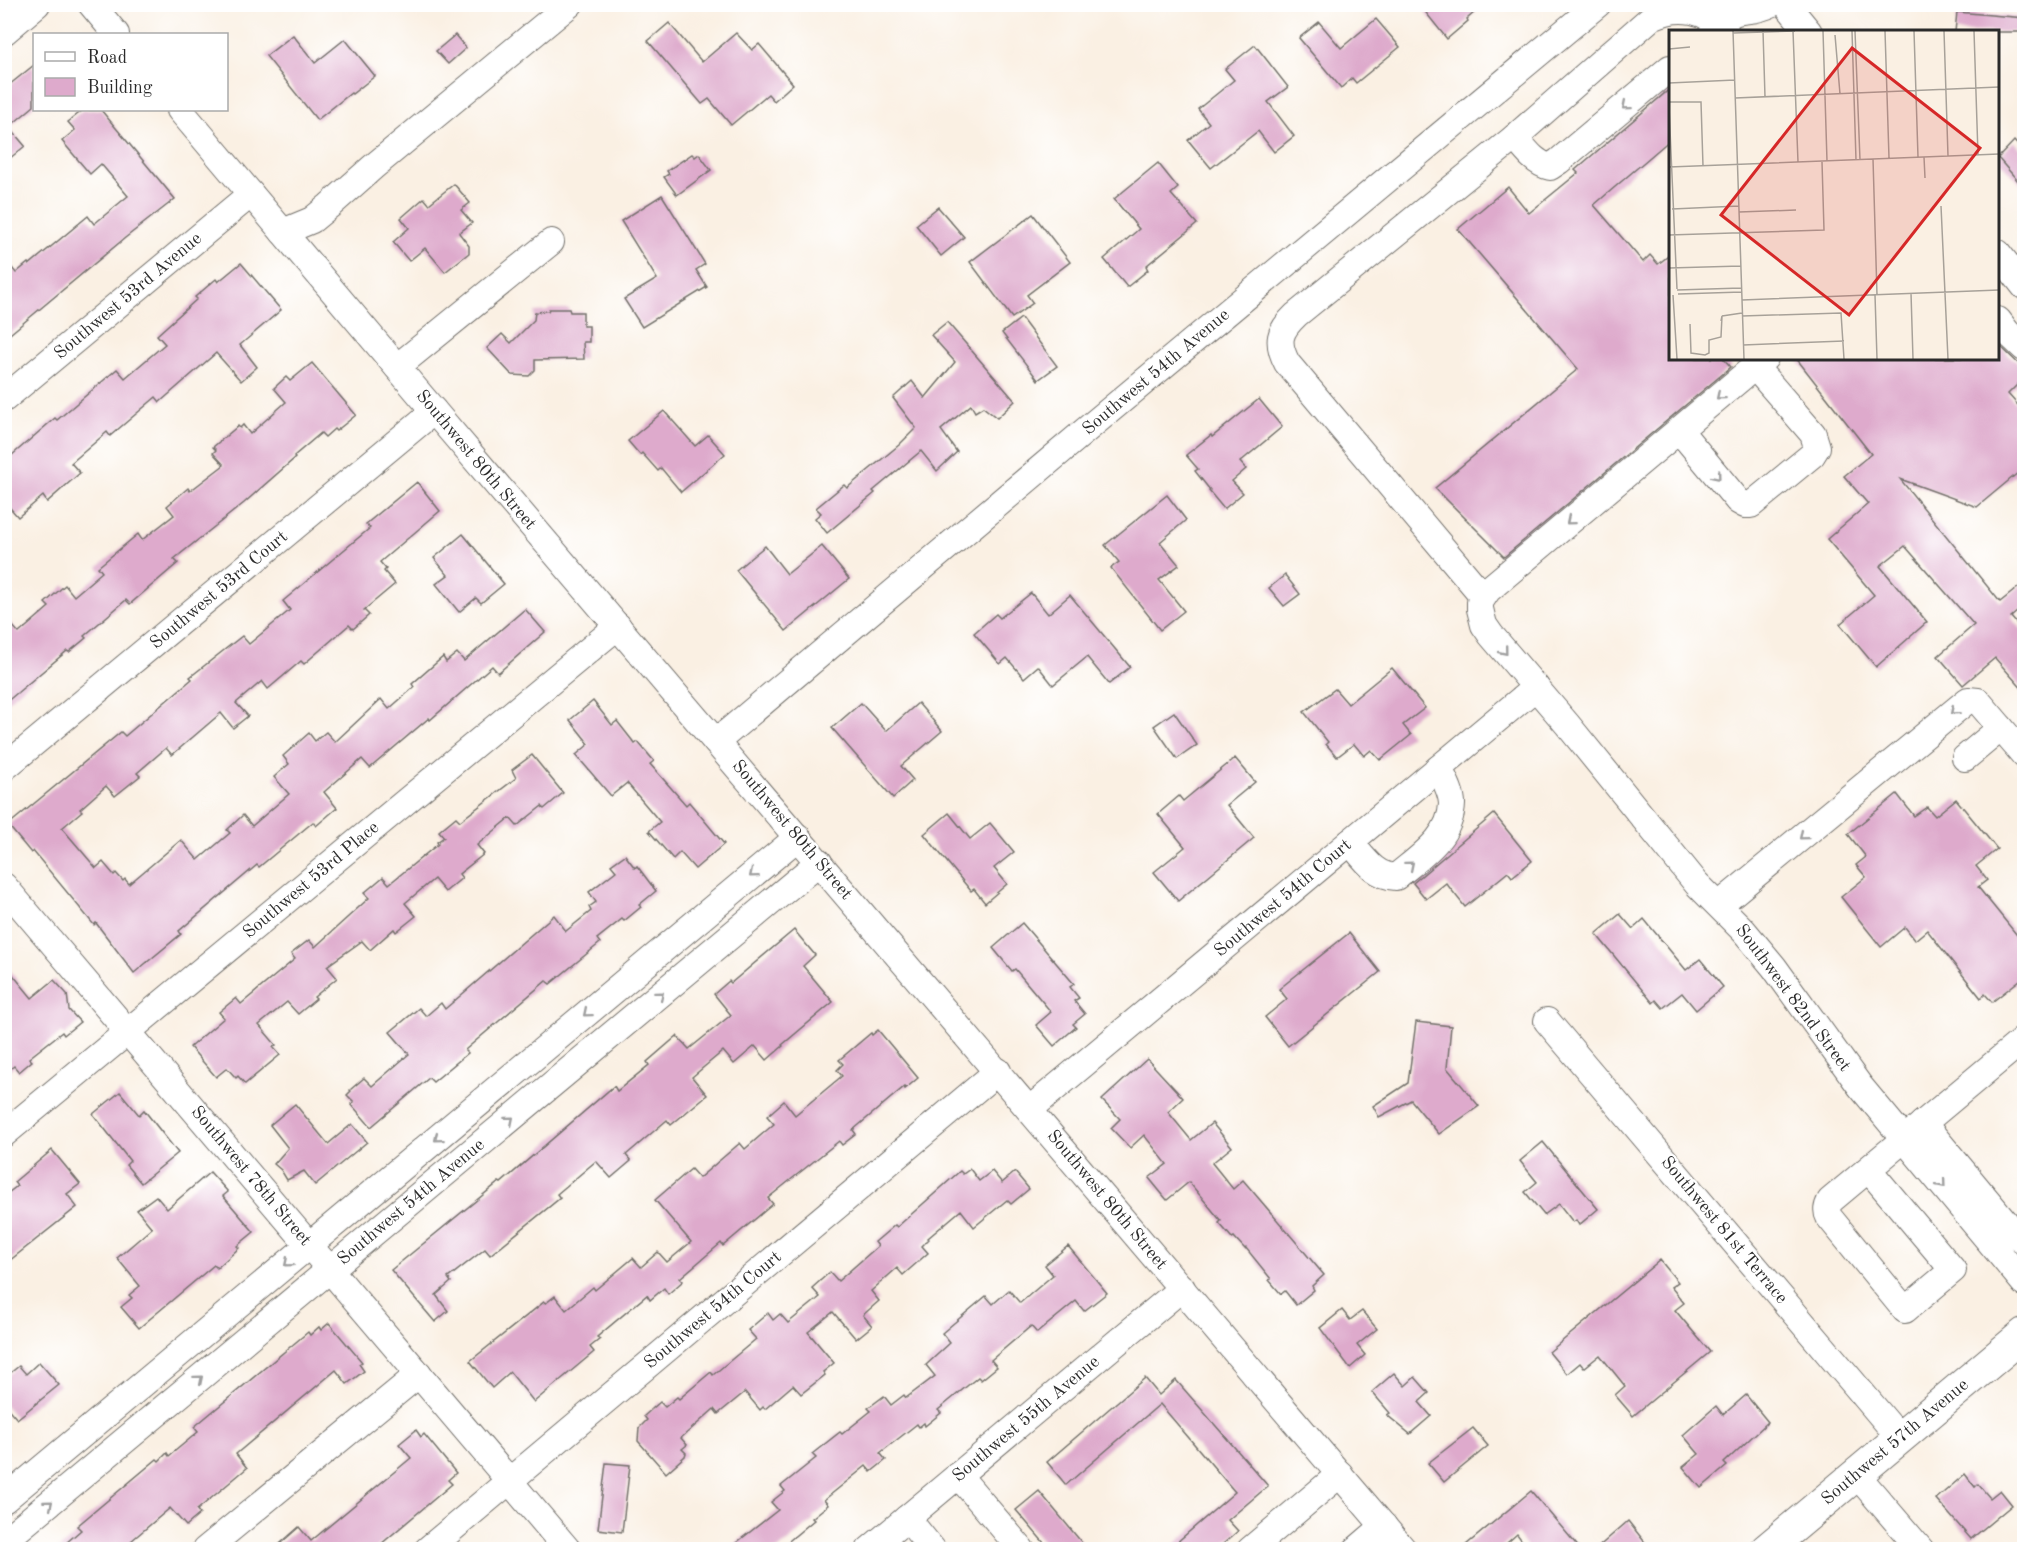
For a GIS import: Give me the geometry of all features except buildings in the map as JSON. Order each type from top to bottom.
[{"type":"main road","name":"Southwest 57th Avenue","points":[[1766,1550],[2025,1334]]},
{"type":"street","points":[[4,32],[37,4]]},
{"type":"street","points":[[91,4],[115,33]]},
{"type":"street","points":[[283,232],[312,220],[570,4]]},
{"type":"street","name":"Southwest 54th Avenue","points":[[716,742],[1095,422],[1598,4]]},
{"type":"street","points":[[1680,431],[1738,501],[1745,505],[1751,505],[1812,455],[1817,447],[1813,434],[1760,363],[1505,575],[1483,596],[1287,363],[1281,350],[1282,331],[1296,315],[1515,137],[1652,17],[1666,12],[1694,11],[1712,17],[1719,29],[1735,11],[1761,9],[1771,4]]},
{"type":"street","points":[[1786,4],[1807,30]]},
{"type":"street","points":[[1515,137],[1530,156],[1542,165],[1550,167],[1669,70]]},
{"type":"street","name":"Southwest 80th Street","points":[[181,111],[1404,1550]]},
{"type":"street","name":"Southwest 53rd Avenue","points":[[4,399],[251,194]]},
{"type":"street","points":[[397,367],[551,242]]},
{"type":"street","points":[[1999,254],[2025,286]]},
{"type":"street","points":[[1999,321],[2025,348]]},
{"type":"street","name":"Southwest 53rd Court","points":[[4,768],[434,411]]},
{"type":"street","name":"Southwest 82nd Street","points":[[1483,596],[1480,609],[1484,625],[1697,884],[1719,905],[1774,967],[1848,1070],[1914,1131],[2025,1283]]},
{"type":"street","name":"Southwest 53rd Place","points":[[4,1134],[618,626]]},
{"type":"street","name":"Southwest 54th Court","points":[[1030,1109],[1536,687]]},
{"type":"street","points":[[1719,905],[1968,700],[1978,701],[2025,755]]},
{"type":"street","points":[[1965,758],[2001,728]]},
{"type":"street","points":[[1350,842],[1374,870],[1384,877],[1396,877],[1435,844],[1445,830],[1452,804],[1439,768]]},
{"type":"street","name":"Southwest 54th Avenue","points":[[4,1500],[798,837]]},
{"type":"street","name":"Southwest 54th Avenue","points":[[4,1541],[819,862]]},
{"type":"street","name":"Southwest 78th Street","points":[[4,886],[568,1550]]},
{"type":"street","name":"Southwest 81st Terrace","points":[[1547,1021],[1900,1438]]},
{"type":"street","points":[[1869,1170],[1953,1270],[1905,1310],[1827,1213],[1830,1201],[2025,1039]]},
{"type":"street","name":"Southwest 54th Court","points":[[427,1550],[998,1071]]},
{"type":"street","points":[[1914,1131],[2017,1236],[2025,1241]]},
{"type":"street","name":"Southwest 55th Avenue","points":[[869,1550],[1182,1288]]},
{"type":"street","points":[[205,1550],[419,1374]]},
{"type":"street","points":[[1250,1550],[1340,1474]]},
{"type":"street","points":[[1856,1474],[1921,1550]]},
{"type":"street","points":[[958,1475],[1021,1549]]},
{"type":"street","points":[[907,1518],[933,1550]]},
{"type":"street","points":[[1356,1550],[1384,1526]]}]
